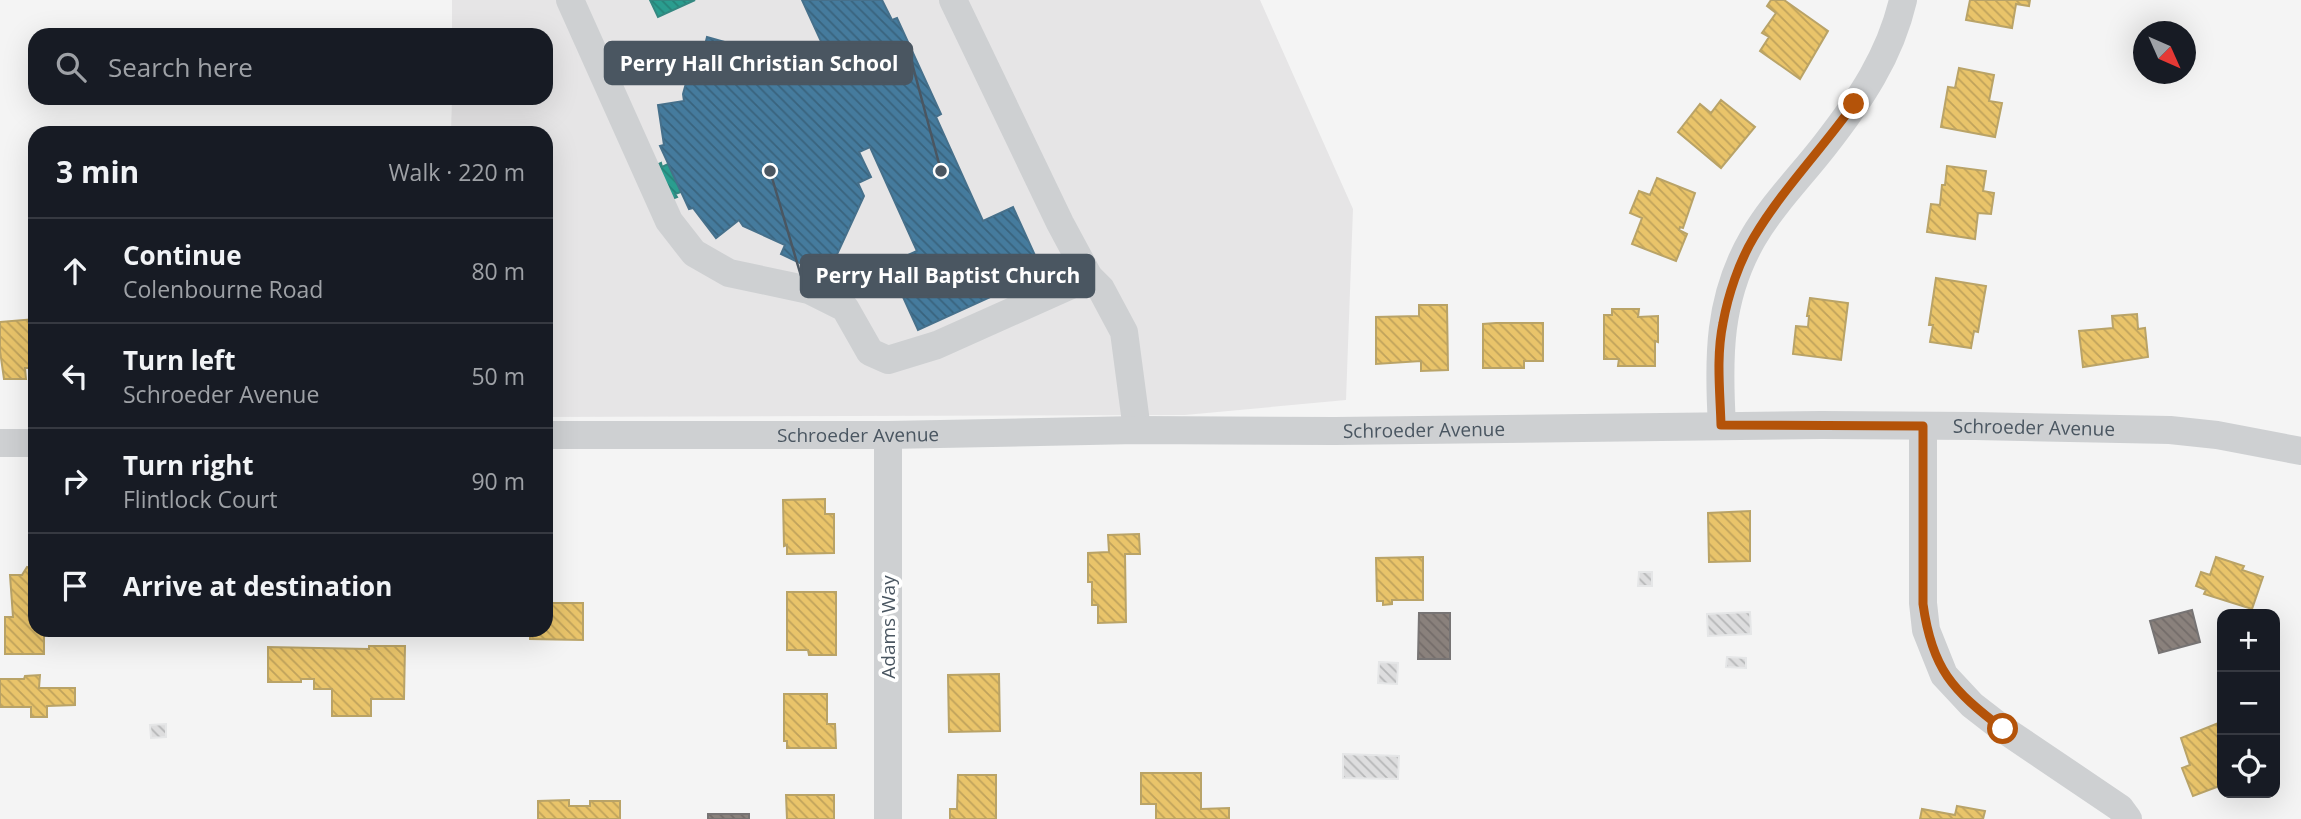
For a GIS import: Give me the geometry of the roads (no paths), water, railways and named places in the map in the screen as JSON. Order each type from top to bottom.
[{"type":"street","points":[[570,0],[668,221],[694,253],[729,273],[809,290],[845,308],[870,352],[888,360],[937,345],[1089,277]]},
{"type":"street","points":[[953,0],[1089,277],[1101,289],[1124,332],[1137,430]]},
{"type":"street","points":[[1721,425],[1718,363],[1723,324],[1734,281],[1752,239],[1782,195],[1825,145],[1879,69],[1898,22],[1903,0]]},
{"type":"street","name":"Schroeder Avenue","points":[[553,435],[888,435],[1721,425],[1923,426],[2170,430],[2217,435],[2301,451]]},
{"type":"street","points":[[1923,426],[1923,604],[1926,630],[1944,675],[1972,705],[2120,808],[2128,819]]},
{"type":"street","name":"Adams Way","points":[[888,435],[888,819]]},
{"type":"street","points":[[0,443],[28,443]]},
{"type":"place","name":"Perry Hall Baptist Church","points":[[770,171]]},
{"type":"place","name":"Perry Hall Christian School","points":[[941,171]]}]
